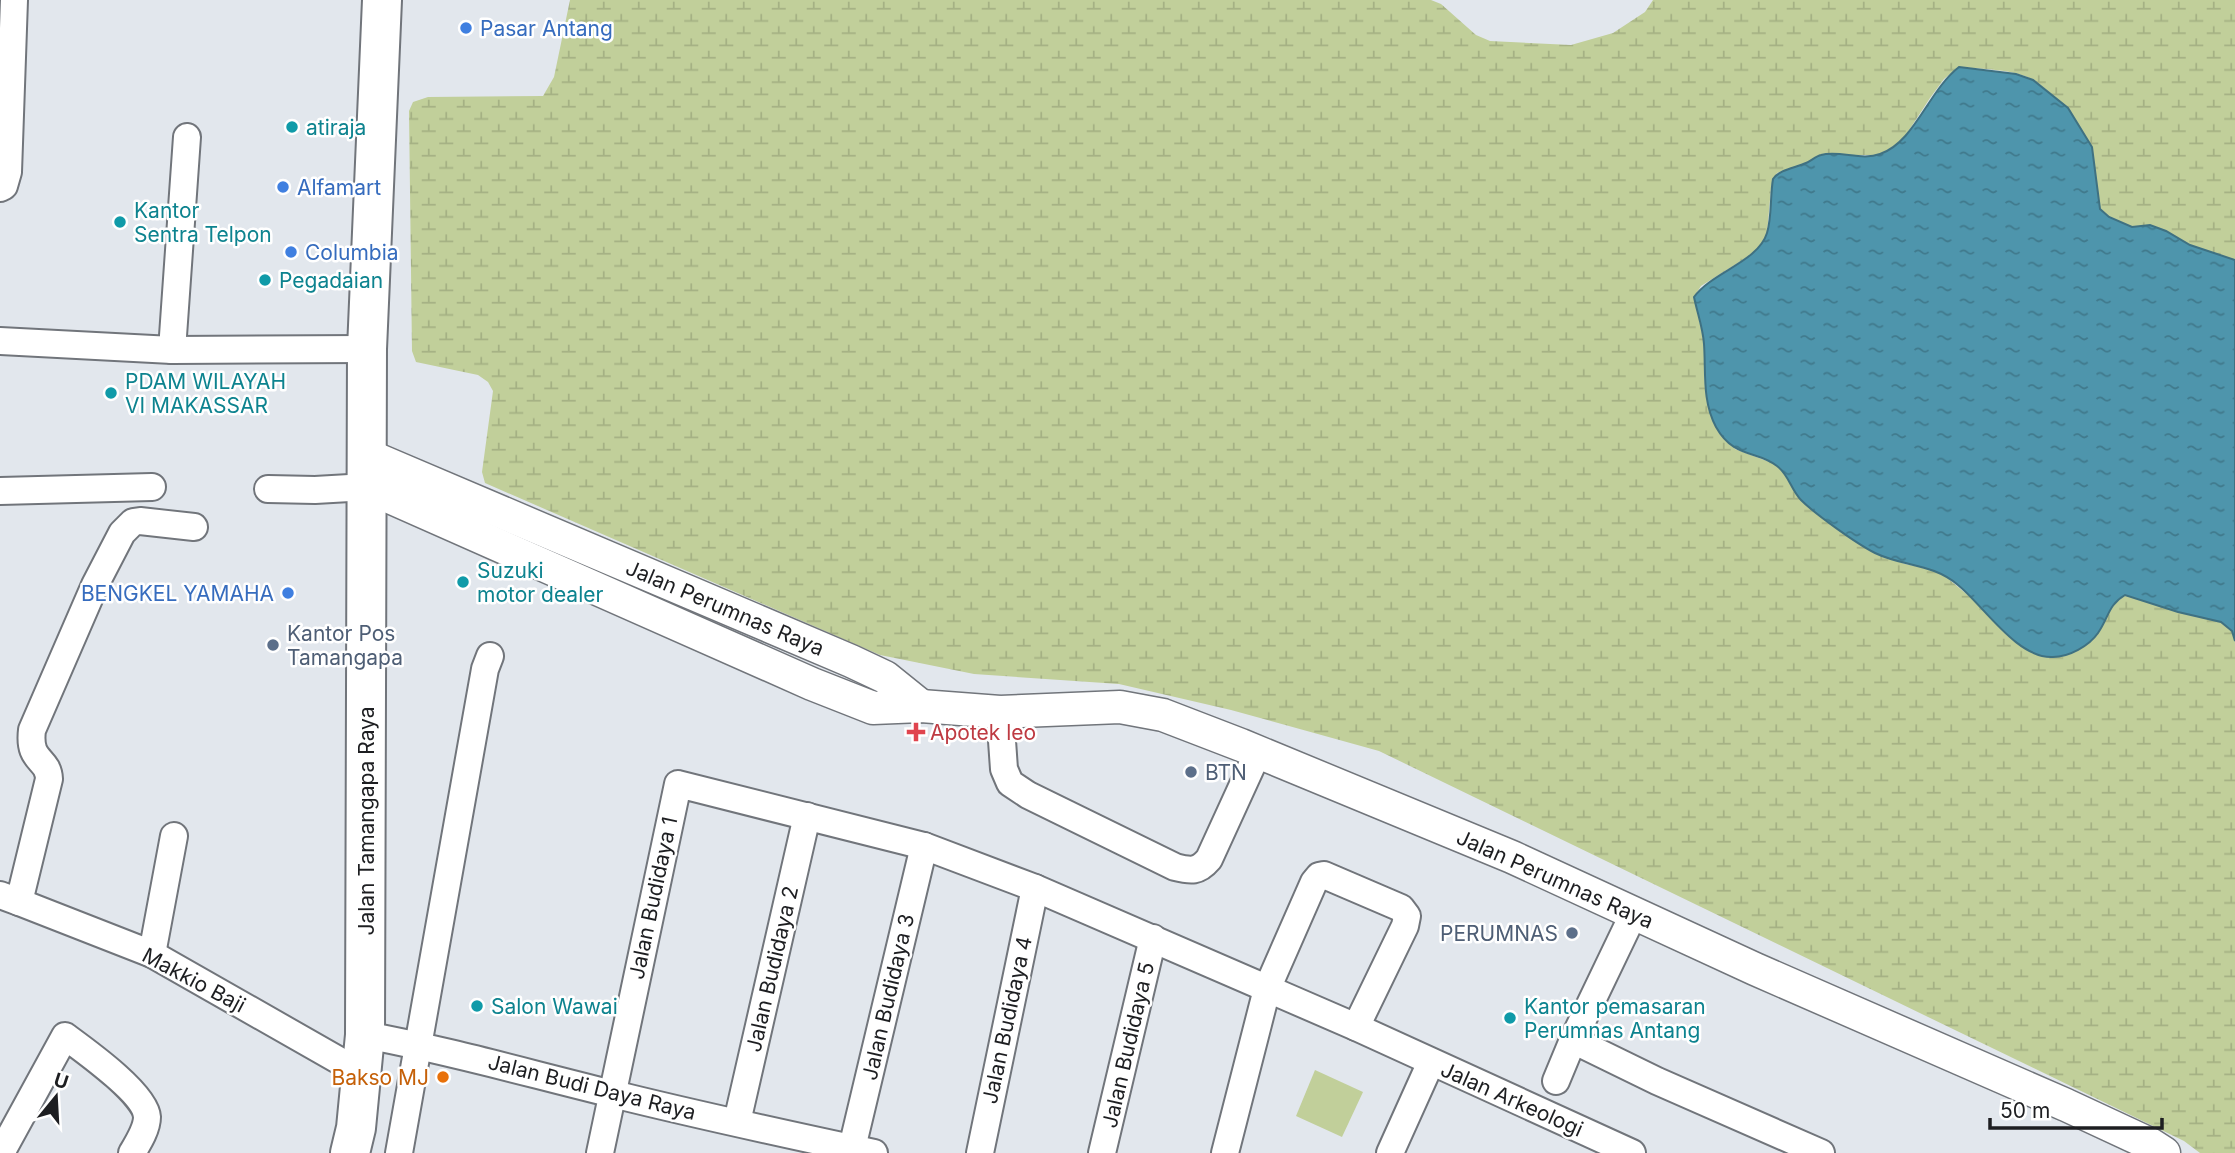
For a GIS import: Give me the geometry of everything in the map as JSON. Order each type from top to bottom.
[{"type":"main road","name":"Jalan Tamangapa Raya","points":[[350,1153],[356,1128],[365,1035],[367,349],[382,0]]},
{"type":"street","points":[[0,188],[4,186],[8,172],[14,0]]},
{"type":"street","points":[[172,350],[187,137]]},
{"type":"street","points":[[0,341],[172,350],[367,349]]},
{"type":"street","points":[[268,489],[315,490],[367,471]]},
{"type":"street","name":"Jalan Perumnas Raya","points":[[367,471],[812,684],[873,708],[921,706],[1000,712],[1120,707],[1163,715],[1512,857],[1633,915],[2066,1105],[2164,1153]]},
{"type":"street","points":[[0,491],[152,487]]},
{"type":"street","points":[[10,898],[48,779],[46,768],[35,756],[31,746],[32,730],[95,585],[122,533],[133,522],[194,527]]},
{"type":"street","points":[[399,1153],[485,669],[490,656]]},
{"type":"street","points":[[1000,712],[1004,769],[1010,783],[1028,795],[1175,867],[1192,871],[1200,869],[1209,859],[1258,752]]},
{"type":"street","name":"Jalan Arkeologi","points":[[678,784],[924,846],[1035,888],[1356,1027],[1632,1153]]},
{"type":"street","name":"Jalan Budidaya 1","points":[[600,1153],[678,784]]},
{"type":"street","name":"Jalan Budidaya 2","points":[[737,1122],[807,816]]},
{"type":"street","points":[[152,954],[174,836]]},
{"type":"street","name":"Jalan Budidaya 3","points":[[863,1151],[924,846]]},
{"type":"street","points":[[1225,1153],[1267,989],[1319,876],[1324,875],[1401,908],[1406,916],[1405,926],[1356,1027]]},
{"type":"street","name":"Jalan Budidaya 4","points":[[979,1153],[1035,888]]},
{"type":"street","name":"Makkio Baji","points":[[10,898],[152,954],[361,1073]]},
{"type":"street","points":[[1556,1081],[1633,915]]},
{"type":"street","name":"Jalan Budidaya 5","points":[[1102,1153],[1153,937]]},
{"type":"street","name":"Jalan Budi Daya Raya","points":[[365,1035],[419,1045],[737,1122],[784,1144],[863,1151]]},
{"type":"street","points":[[1,1153],[65,1036],[128,1089],[145,1108],[146,1123],[132,1153]]},
{"type":"street","points":[[1573,1040],[1657,1081],[1821,1153]]},
{"type":"street","points":[[1390,1153],[1431,1062]]},
{"type":"green space","points":[[570,0],[1431,0],[1441,4],[1476,35],[1490,41],[1571,45],[1613,33],[1645,12],[1653,0],[2235,0],[2235,260],[2190,245],[2150,225],[2132,227],[2109,217],[2100,209],[2085,145],[2068,108],[2026,76],[1959,67],[1944,79],[1902,141],[1879,155],[1821,155],[1808,163],[1777,173],[1771,188],[1767,234],[1757,251],[1701,286],[1694,297],[1704,341],[1705,390],[1712,413],[1735,449],[1775,464],[1787,475],[1801,500],[1875,553],[1905,564],[1939,571],[1976,602],[2097,635],[2114,602],[2125,595],[2221,622],[2232,631],[2235,641],[2235,1153],[2200,1153],[2184,1141],[1379,751],[1231,710],[1119,684],[974,674],[880,655],[485,483],[482,472],[493,391],[488,382],[478,375],[416,362],[412,351],[409,111],[413,102],[428,97],[543,96],[554,77]]},
{"type":"green space","points":[[1315,1070],[1363,1092],[1342,1137],[1296,1116]]},
{"type":"water","points":[[1959,67],[2016,74],[2033,80],[2068,108],[2092,147],[2100,209],[2109,217],[2132,227],[2150,225],[2190,245],[2235,260],[2235,641],[2232,631],[2221,622],[2125,595],[2115,603],[2094,638],[2084,646],[2059,657],[2040,655],[2014,640],[1948,578],[1875,553],[1858,543],[1801,500],[1777,466],[1730,444],[1716,427],[1708,407],[1703,338],[1694,297],[1762,243],[1769,227],[1773,179],[1817,156],[1873,156],[1892,148],[1903,139],[1938,89]]},
{"type":"place","name":"Pasar Antang","points":[[466,28]]},
{"type":"place","name":"atiraja","points":[[292,127]]},
{"type":"place","name":"Alfamart","points":[[283,187]]},
{"type":"place","name":"Kantor Sentra Telpon","points":[[120,222]]},
{"type":"place","name":"Columbia","points":[[291,252]]},
{"type":"place","name":"Pegadaian","points":[[265,280]]},
{"type":"place","name":"PDAM WILAYAH VI MAKASSAR","points":[[111,393]]},
{"type":"place","name":"Suzuki motor dealer","points":[[463,582]]},
{"type":"place","name":"BENGKEL YAMAHA","points":[[288,593]]},
{"type":"place","name":"Kantor Pos Tamangapa","points":[[273,645]]},
{"type":"place","name":"Apotek leo","points":[[916,732]]},
{"type":"place","name":"BTN","points":[[1191,772]]},
{"type":"place","name":"PERUMNAS","points":[[1572,933]]},
{"type":"place","name":"Salon Wawai","points":[[477,1006]]},
{"type":"place","name":"Kantor pemasaran Perumnas Antang","points":[[1510,1018]]},
{"type":"place","name":"Bakso MJ","points":[[443,1077]]}]
